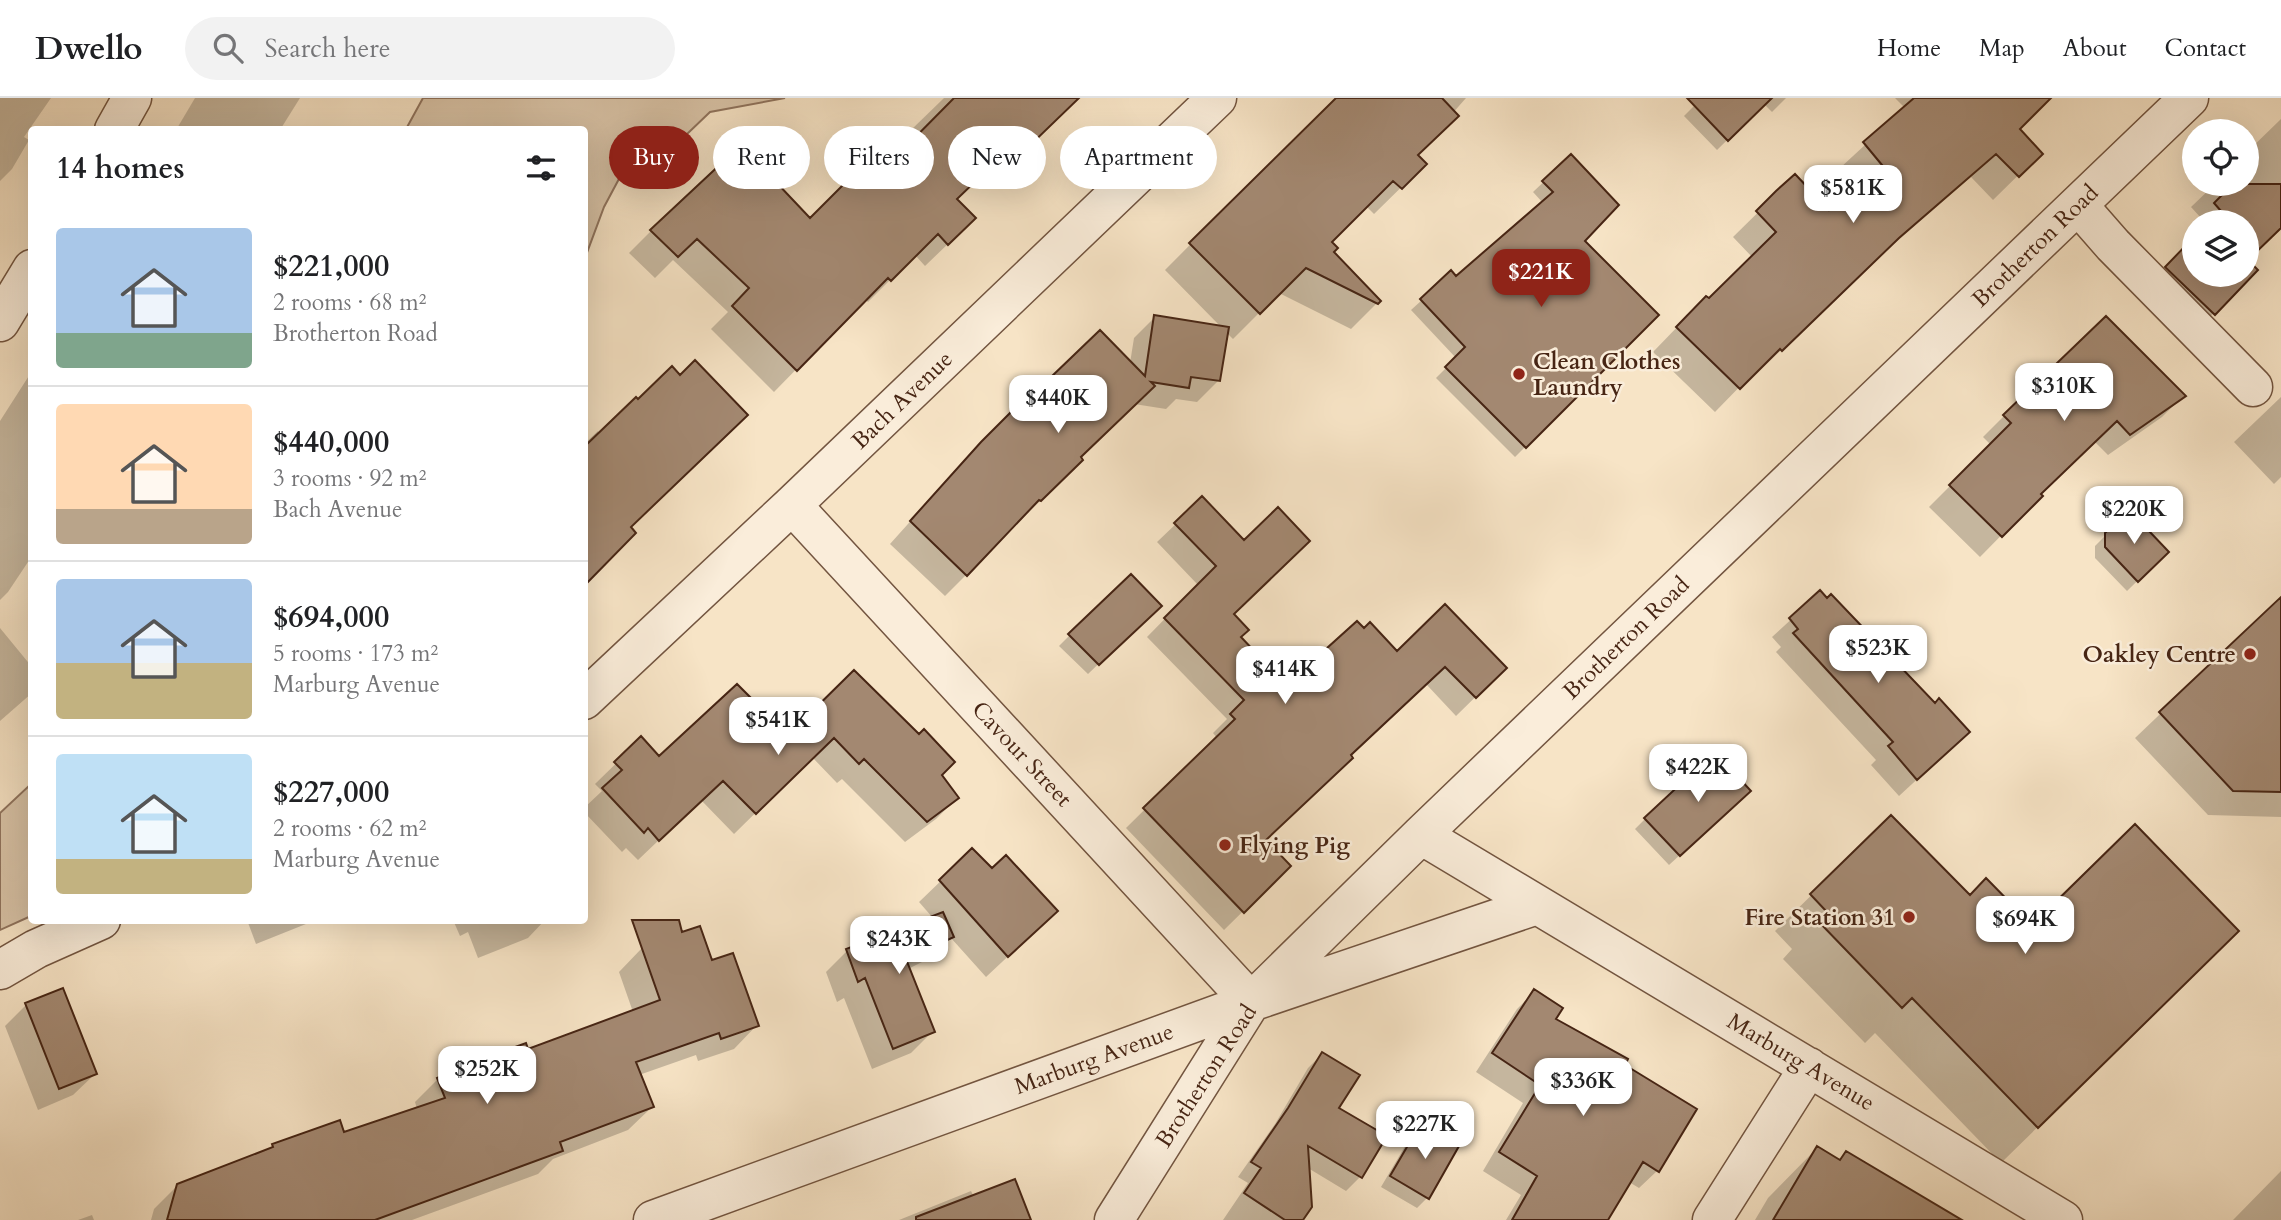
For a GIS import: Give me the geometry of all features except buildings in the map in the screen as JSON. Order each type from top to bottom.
[{"type":"street","points":[[116,126],[132,98]]},
{"type":"street","name":"Bach Avenue","points":[[588,696],[1217,98]]},
{"type":"street","name":"Brotherton Road","points":[[1114,1220],[1251,1002],[1421,835],[2189,98]]},
{"type":"street","points":[[2078,205],[2113,245],[2253,387]]},
{"type":"street","points":[[0,322],[28,276]]},
{"type":"street","name":"Cavour Street","points":[[792,505],[1251,1002]]},
{"type":"street","name":"Marburg Avenue","points":[[1421,835],[2063,1220]]},
{"type":"street","name":"Marburg Avenue","points":[[653,1220],[1251,1002],[1537,905]]},
{"type":"street","points":[[0,970],[36,949],[92,924]]},
{"type":"street","points":[[1712,1220],[1809,1067]]},
{"type":"shaded area","points":[[423,98],[785,98],[710,112],[695,126],[609,126],[609,189],[614,189],[588,250],[588,126],[408,126]]},
{"type":"shaded area","points":[[28,787],[28,917],[0,930],[0,813]]},
{"type":"place","name":"Clean Clothes Laundry","points":[[1519,374]]},
{"type":"place","name":"Oakley Centre","points":[[2250,654]]},
{"type":"place","name":"Flying Pig","points":[[1225,845]]},
{"type":"place","name":"Fire Station 31","points":[[1909,917]]}]
